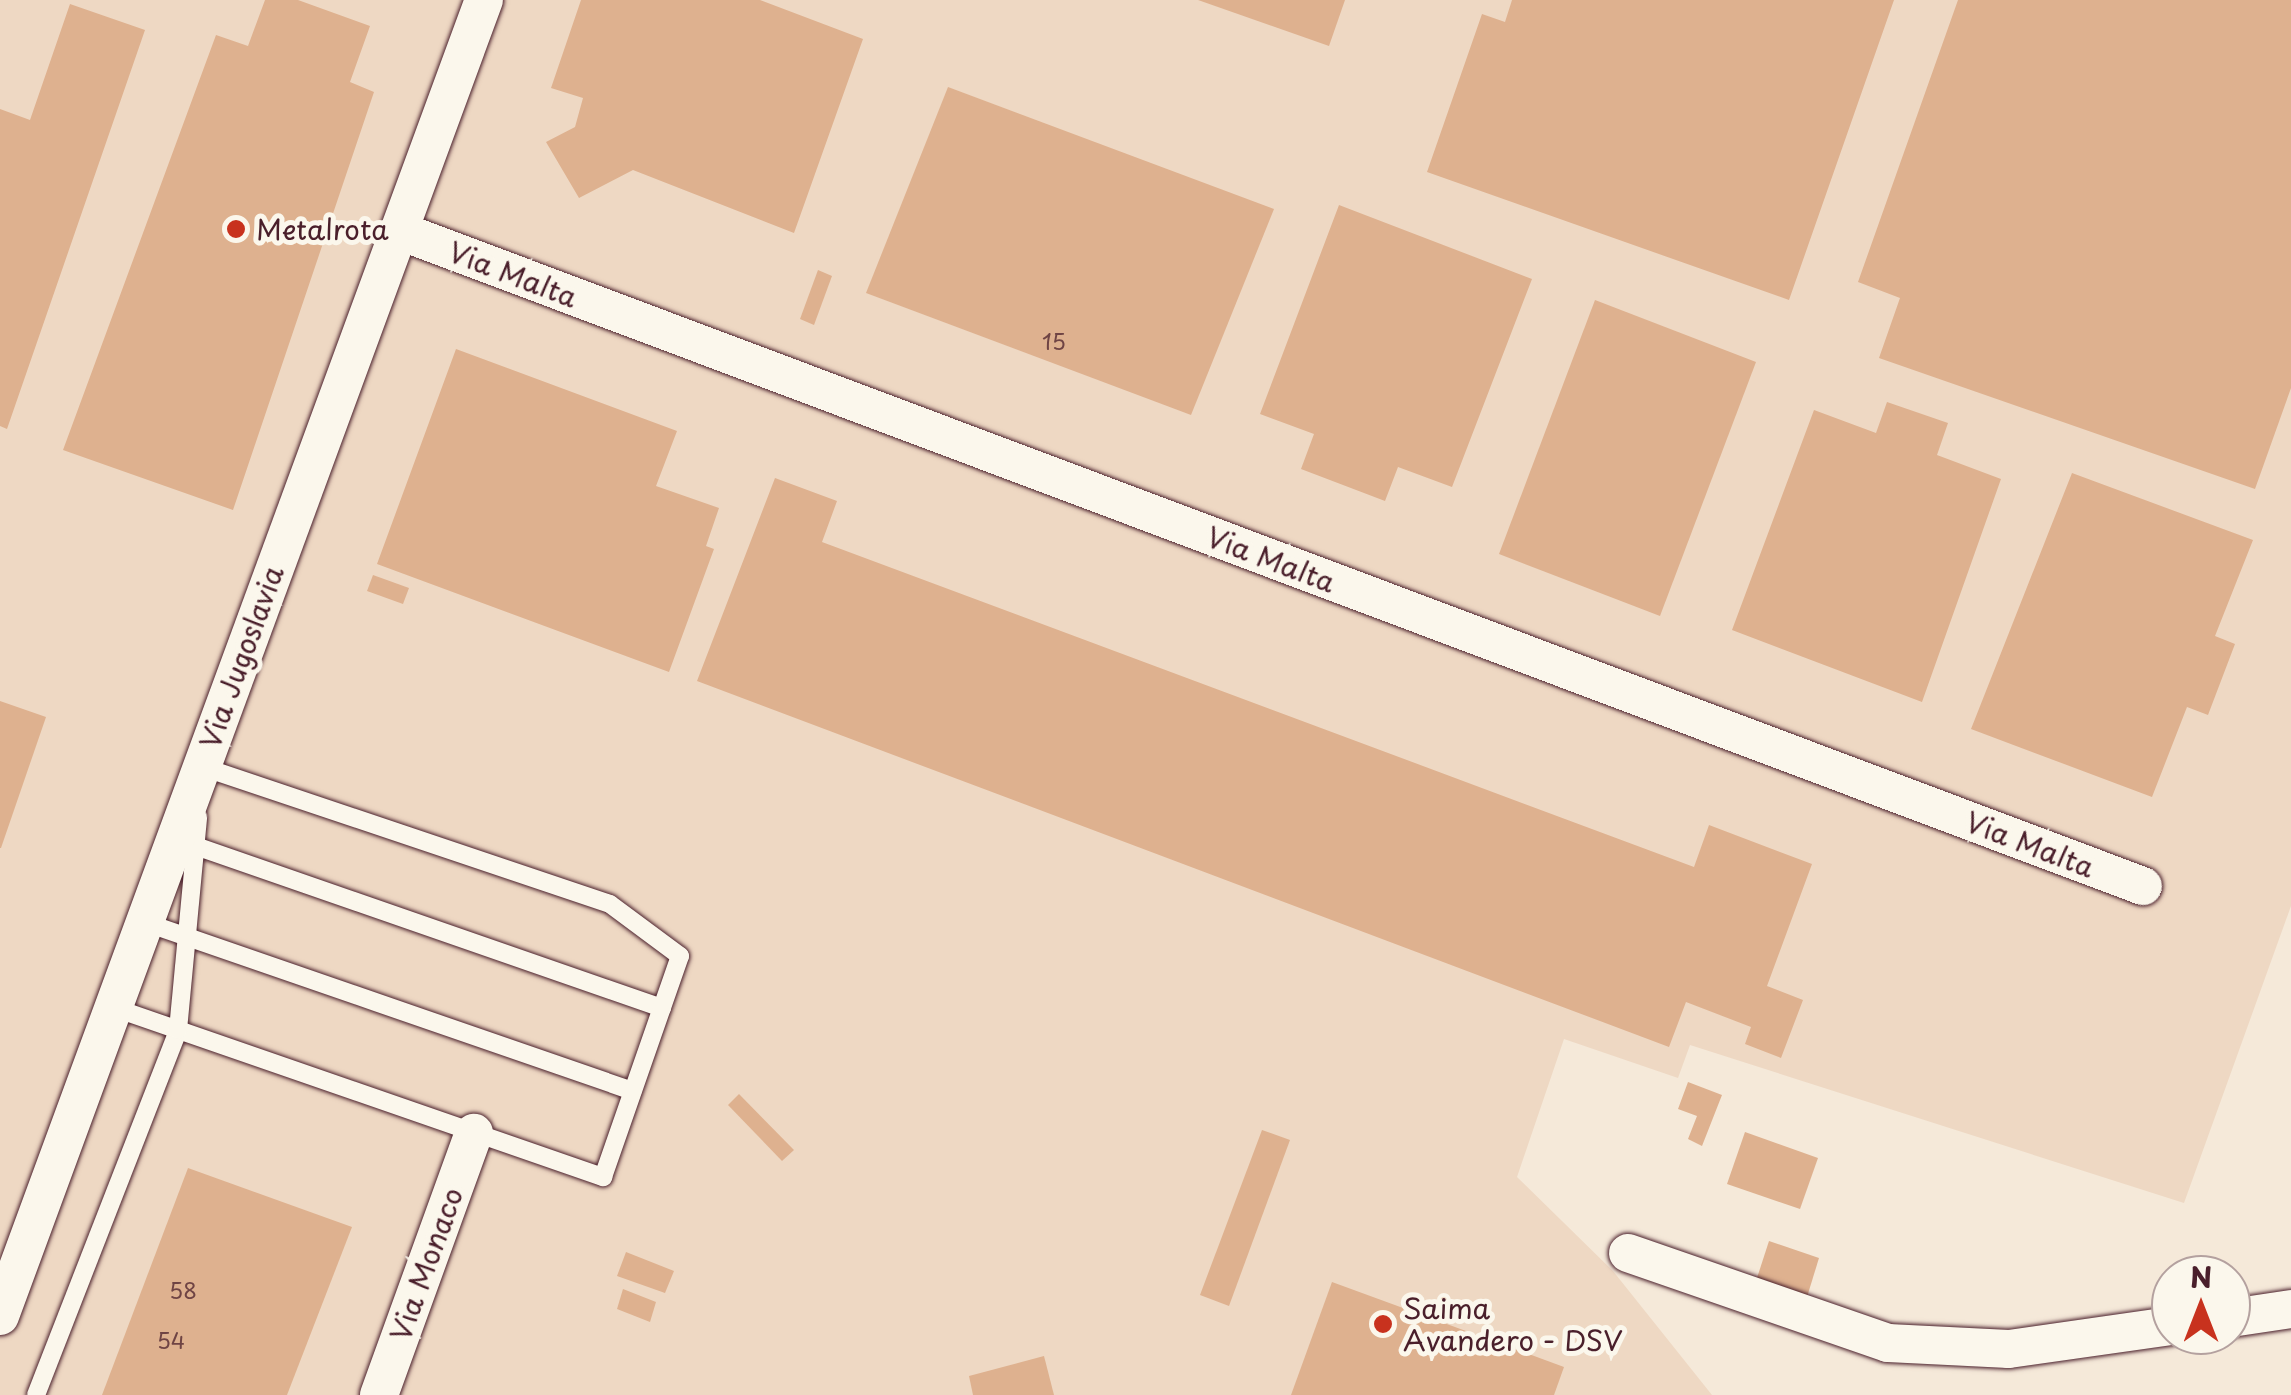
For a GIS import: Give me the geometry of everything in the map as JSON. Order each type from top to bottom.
[{"type":"street","name":"Via Jugoslavia","points":[[0,1316],[144,922],[185,842],[202,764],[484,0]]},
{"type":"street","name":"Via Malta","points":[[400,231],[2142,886]]},
{"type":"street","name":"Via Monaco","points":[[379,1395],[474,1133]]},
{"type":"street","points":[[1628,1253],[1888,1342],[2009,1349],[2151,1329]]},
{"type":"street","points":[[2251,1315],[2291,1309]]},
{"type":"lane","points":[[112,1007],[603,1177],[680,956],[610,904],[202,764]]},
{"type":"lane","points":[[36,1395],[178,1030],[187,937],[185,842],[662,1008]]},
{"type":"lane","points":[[144,922],[633,1091]]},
{"type":"shaded area","points":[[0,0],[2291,0],[2291,906],[2184,1203],[1690,1045],[1678,1078],[1564,1039],[1517,1177],[1613,1271],[1712,1395],[0,1395]]},
{"type":"building","name":"Metalrota","points":[[265,0],[298,0],[370,26],[350,82],[374,92],[233,510],[63,450],[216,35],[248,46]]},
{"type":"building","points":[[581,0],[760,0],[863,39],[794,233],[633,170],[579,198],[546,142],[575,127],[583,98],[551,88]]},
{"type":"building","points":[[1198,0],[1345,0],[1329,46]]},
{"type":"building","points":[[1512,0],[1894,0],[1789,300],[1427,172],[1482,14],[1505,22]]},
{"type":"building","points":[[1958,0],[2291,0],[2291,388],[2255,489],[1879,358],[1900,298],[1858,282]]},
{"type":"building","points":[[70,4],[145,30],[7,429],[0,426],[0,109],[30,120]]},
{"type":"building","points":[[948,87],[1274,209],[1191,415],[866,293]]},
{"type":"building","points":[[1339,205],[1532,279],[1452,487],[1398,467],[1385,501],[1301,469],[1314,434],[1260,414]]},
{"type":"building","points":[[818,270],[832,276],[814,325],[800,319]]},
{"type":"building","points":[[1595,300],[1756,362],[1660,616],[1499,554]]},
{"type":"building","points":[[456,349],[677,431],[656,486],[719,508],[706,546],[714,549],[669,672],[377,564]]},
{"type":"building","points":[[1887,402],[1948,423],[1937,455],[2001,479],[1922,702],[1732,630],[1814,410],[1876,433]]},
{"type":"building","points":[[2072,473],[2253,540],[2215,636],[2235,644],[2208,715],[2187,707],[2152,797],[1971,729]]},
{"type":"building","points":[[775,478],[837,501],[822,542],[1694,867],[1709,825],[1812,864],[1767,986],[1803,1000],[1781,1058],[1745,1044],[1751,1027],[1686,1002],[1669,1047],[697,681]]},
{"type":"building","points":[[373,575],[409,588],[403,604],[367,591]]},
{"type":"building","points":[[0,701],[46,717],[1,848],[0,848]]},
{"type":"building","points":[[1688,1082],[1722,1095],[1702,1146],[1688,1139],[1697,1116],[1678,1109]]},
{"type":"building","points":[[739,1094],[794,1150],[782,1161],[728,1105]]},
{"type":"building","points":[[1262,1130],[1290,1140],[1229,1306],[1200,1295]]},
{"type":"building","points":[[1745,1132],[1818,1158],[1800,1209],[1727,1184]]},
{"type":"building","points":[[188,1168],[352,1227],[287,1395],[102,1395]]},
{"type":"building","points":[[1769,1241],[1819,1258],[1807,1297],[1756,1281]]},
{"type":"building","points":[[626,1252],[674,1271],[665,1293],[617,1276]]},
{"type":"building","name":"Saima Avandero - DSV","points":[[1332,1282],[1564,1367],[1554,1395],[1291,1395]]},
{"type":"building","points":[[623,1289],[656,1302],[650,1322],[617,1309]]},
{"type":"building","points":[[1044,1356],[1054,1395],[973,1395],[969,1376]]},
{"type":"place","name":"Metalrota","points":[[236,229]]},
{"type":"place","name":"Saima Avandero - DSV","points":[[1383,1324]]}]
